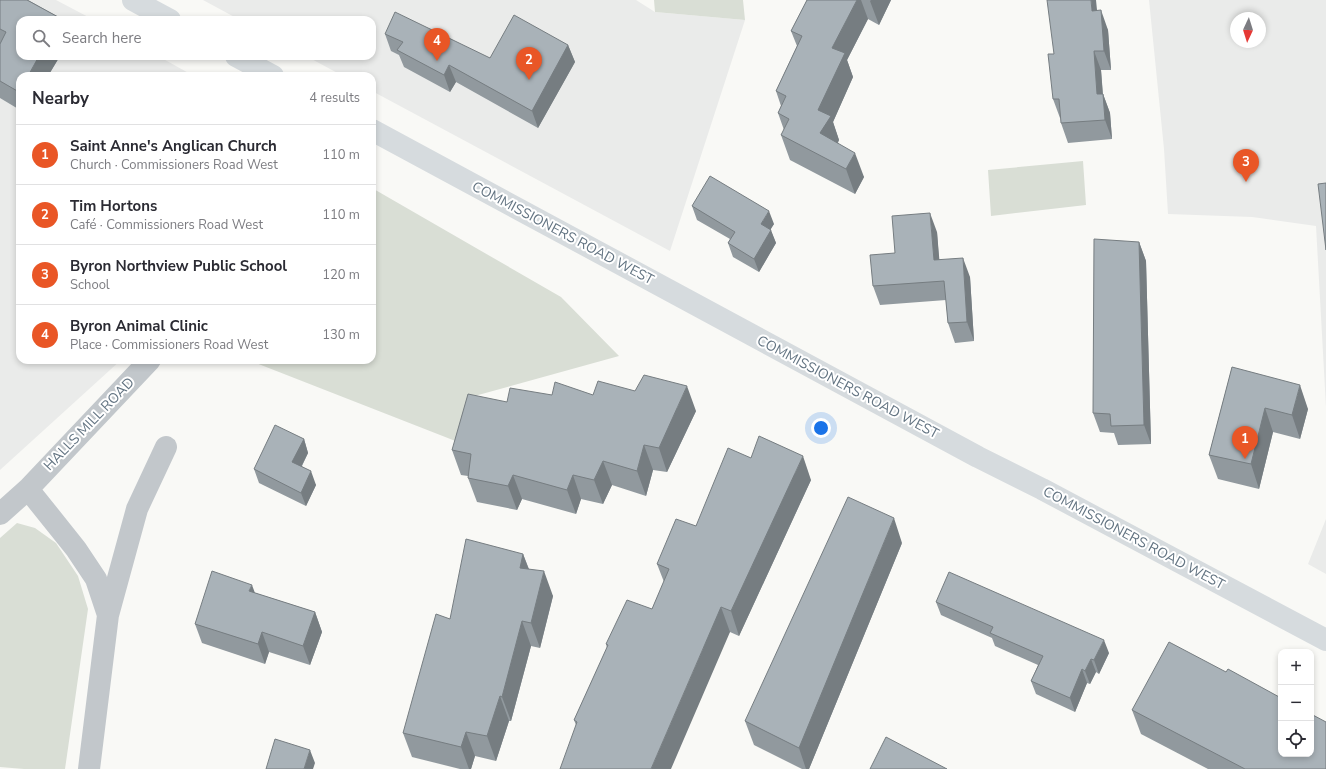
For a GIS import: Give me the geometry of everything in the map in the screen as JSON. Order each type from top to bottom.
[{"type":"main road","points":[[133,0],[163,16]]},
{"type":"main road","points":[[243,60],[266,72]]},
{"type":"main road","name":"COMMISSIONERS ROAD WEST","points":[[376,132],[971,453],[1042,489],[1326,640]]},
{"type":"street","name":"HALLS MILL ROAD","points":[[0,514],[28,489],[146,364]]},
{"type":"street","points":[[89,769],[108,615],[138,508],[166,447]]},
{"type":"street","points":[[28,489],[76,549],[96,579],[108,615]]},
{"type":"shaded area","points":[[0,0],[56,0],[86,16],[16,16],[16,60],[165,60],[187,72],[16,72],[16,364],[117,364],[0,470]]},
{"type":"shaded area","points":[[203,0],[636,0],[655,12],[745,20],[670,251],[376,93],[376,72],[336,72],[313,60],[376,60],[376,16],[233,16]]},
{"type":"shaded area","points":[[654,0],[743,0],[745,20],[655,12]]},
{"type":"shaded area","points":[[1149,0],[1326,0],[1326,407],[1316,226],[1252,217],[1168,214],[1164,149]]},
{"type":"shaded area","points":[[1083,161],[1086,205],[991,216],[988,170]]},
{"type":"shaded area","points":[[376,190],[561,297],[619,356],[471,397],[458,442],[258,364],[376,364]]},
{"type":"shaded area","points":[[1326,519],[1326,574],[1308,564]]},
{"type":"shaded area","points":[[17,523],[35,528],[56,543],[78,576],[88,609],[65,769],[24,769],[0,767],[0,538]]},
{"type":"building","points":[[0,0],[27,0],[56,16],[16,16],[16,60],[37,60],[30,72],[16,72],[16,90],[0,81],[0,44],[6,32],[0,29]]},
{"type":"building","points":[[807,0],[857,0],[832,48],[845,53],[818,110],[831,116],[820,133],[855,153],[846,169],[781,135],[789,119],[778,113],[786,96],[776,91],[802,36],[791,31]]},
{"type":"building","points":[[1047,0],[1091,0],[1092,11],[1101,10],[1104,51],[1094,51],[1097,94],[1103,94],[1105,120],[1061,123],[1059,99],[1053,99],[1048,54],[1054,54]]},
{"type":"building","points":[[395,12],[490,58],[514,15],[568,45],[532,111],[449,65],[444,75],[397,50],[403,42],[385,34]]},
{"type":"building","points":[[710,176],[769,211],[761,224],[771,230],[754,259],[728,243],[735,232],[692,206]]},
{"type":"building","points":[[1326,183],[1326,250],[1318,184]]},
{"type":"building","points":[[930,213],[934,260],[963,258],[967,322],[948,323],[944,281],[873,286],[870,255],[895,253],[892,216]]},
{"type":"building","points":[[1094,239],[1139,242],[1144,425],[1111,426],[1110,414],[1093,413]]},
{"type":"building","points":[[1232,367],[1300,385],[1292,415],[1265,408],[1251,464],[1209,455]]},
{"type":"building","points":[[644,375],[687,386],[659,448],[644,445],[637,471],[603,461],[594,480],[573,475],[567,490],[513,475],[508,486],[468,478],[471,454],[452,450],[468,394],[507,402],[510,388],[552,395],[555,382],[593,395],[598,381],[635,391]]},
{"type":"building","points":[[275,425],[304,439],[292,462],[311,471],[301,493],[254,469]]},
{"type":"building","points":[[759,436],[803,456],[731,611],[721,607],[651,769],[560,769],[577,722],[574,720],[608,645],[606,644],[627,600],[652,609],[669,569],[657,564],[676,519],[696,526],[728,448],[751,458]]},
{"type":"building","points":[[848,497],[894,518],[799,748],[745,721]]},
{"type":"building","points":[[466,539],[523,554],[520,568],[544,571],[531,623],[522,621],[502,697],[500,696],[487,736],[466,732],[461,747],[403,733],[436,614],[450,619]]},
{"type":"building","points":[[212,571],[252,585],[249,591],[315,612],[303,646],[262,632],[258,644],[195,624]]},
{"type":"building","points":[[949,572],[1104,640],[1094,660],[1091,659],[1085,671],[1082,669],[1070,698],[1031,681],[1043,656],[990,633],[993,627],[936,602]]},
{"type":"building","points":[[1169,642],[1226,672],[1228,669],[1278,696],[1278,757],[1314,757],[1314,716],[1326,722],[1326,769],[1245,769],[1132,710]]},
{"type":"building","points":[[886,737],[947,769],[870,769]]},
{"type":"building","points":[[275,739],[310,750],[304,769],[266,769]]},
{"type":"place","name":"Byron Animal Clinic","points":[[437,61]]},
{"type":"place","name":"Tim Hortons","points":[[529,80]]},
{"type":"place","name":"Byron Northview Public School","points":[[1246,182]]},
{"type":"place","name":"Saint Anne's Anglican Church","points":[[1245,459]]}]
